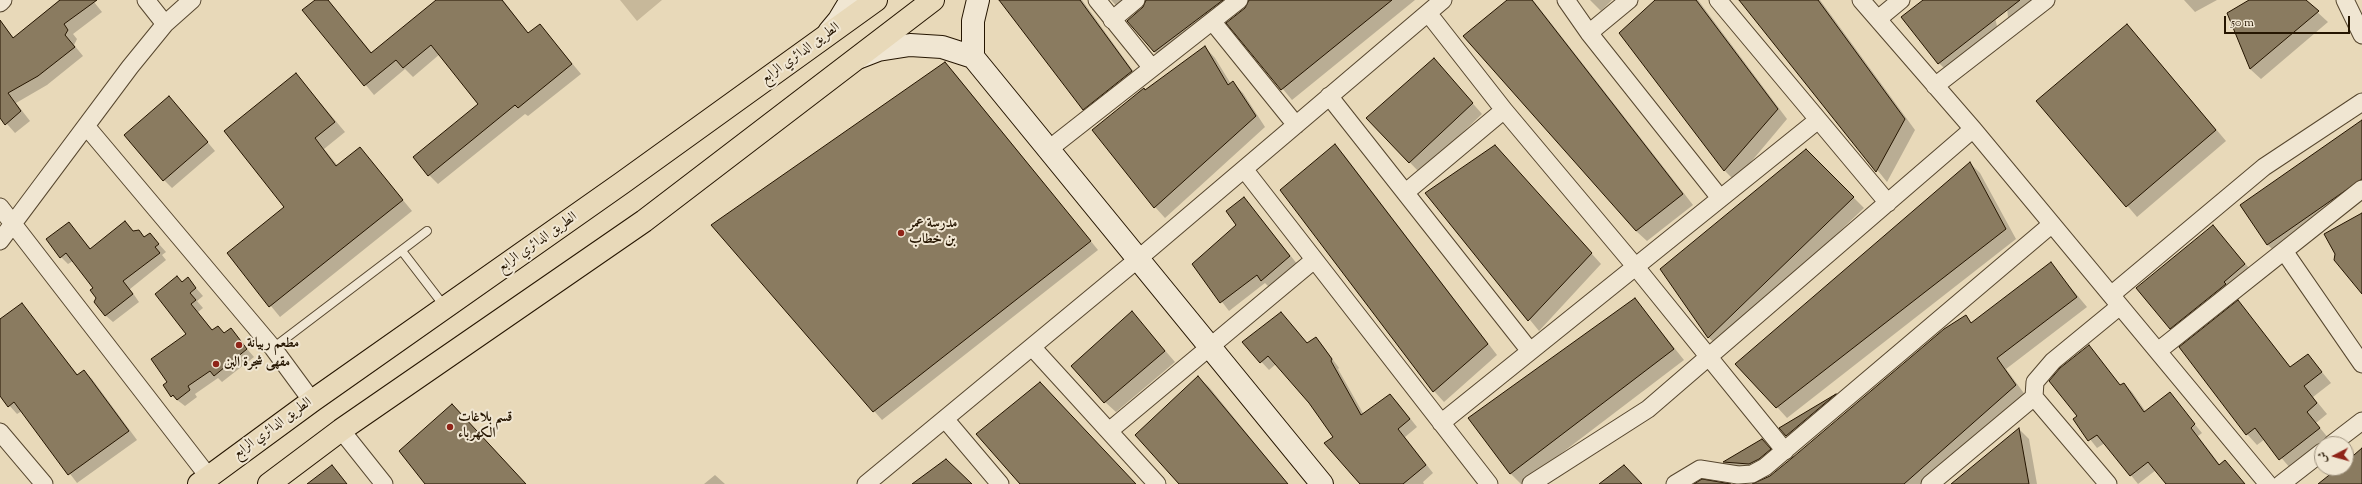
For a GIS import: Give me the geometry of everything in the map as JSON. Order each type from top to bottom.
[{"type":"main road","name":"الطريق الدائري الرابع","points":[[204,480],[312,401],[446,308],[876,0]]},
{"type":"main road","points":[[270,484],[341,430],[644,220],[848,63],[933,0]]},
{"type":"street","points":[[0,3],[4,0]]},
{"type":"street","points":[[146,0],[165,24]]},
{"type":"street","points":[[0,241],[130,67],[165,24],[192,0]]},
{"type":"street","points":[[825,36],[839,20],[851,0]]},
{"type":"street","points":[[973,57],[973,21],[978,0]]},
{"type":"street","points":[[1097,0],[1152,68]]},
{"type":"street","points":[[1112,20],[1136,0]]},
{"type":"street","points":[[1049,149],[1239,0]]},
{"type":"street","points":[[866,484],[1138,259],[1443,0]]},
{"type":"street","points":[[1566,0],[1589,33],[1720,198]]},
{"type":"street","points":[[1589,33],[1629,0]]},
{"type":"street","points":[[1718,0],[1888,203]]},
{"type":"street","points":[[1861,0],[1973,129],[2268,484]]},
{"type":"street","points":[[1878,19],[1901,0]]},
{"type":"street","points":[[1935,86],[2046,0]]},
{"type":"street","points":[[2345,0],[2362,35]]},
{"type":"street","points":[[1428,13],[1504,110],[1635,266],[1785,451]]},
{"type":"street","points":[[1212,21],[1296,125]]},
{"type":"street","points":[[848,63],[878,50],[910,45],[942,47],[973,57],[1322,484]]},
{"type":"street","points":[[1329,96],[1530,351]]},
{"type":"street","points":[[2108,484],[2034,397],[2035,382],[2053,361],[2116,301],[2264,167],[2362,102]]},
{"type":"street","points":[[1406,192],[1504,110]]},
{"type":"street","points":[[1441,423],[1818,120]]},
{"type":"street","points":[[86,126],[273,348],[312,401]]},
{"type":"street","points":[[1531,484],[1648,409],[1973,129]]},
{"type":"street","points":[[1244,169],[1489,484]]},
{"type":"street","points":[[2158,351],[2362,189]]},
{"type":"street","points":[[0,207],[13,222],[204,480]]},
{"type":"street","points":[[1675,484],[1700,470],[1738,475],[1752,474],[1765,467],[2052,224]]},
{"type":"street","points":[[2284,252],[2362,364]]},
{"type":"street","points":[[1109,432],[1211,348],[1314,260]]},
{"type":"street","points":[[1032,347],[1157,484]]},
{"type":"street","points":[[1930,484],[2034,397]]},
{"type":"street","points":[[944,419],[1000,484]]},
{"type":"street","points":[[2342,436],[2362,421]]},
{"type":"street","points":[[341,430],[384,484]]},
{"type":"street","points":[[0,432],[44,484]]},
{"type":"street","points":[[2281,484],[2314,458]]},
{"type":"lane","points":[[273,348],[427,231]]},
{"type":"lane","points":[[402,250],[446,308]]},
{"type":"shaded area","points":[[620,0],[662,0],[637,21]]},
{"type":"building","points":[[60,0],[97,0],[64,24],[68,30],[65,35],[75,47],[38,76],[8,93],[21,111],[5,125],[0,118],[0,20],[13,38]]},
{"type":"building","points":[[315,0],[328,0],[371,53],[436,0],[502,0],[528,33],[540,24],[572,64],[518,108],[515,105],[428,176],[413,157],[478,104],[431,45],[403,68],[396,60],[364,86],[302,10]]},
{"type":"building","points":[[999,0],[1080,0],[1132,71],[1083,110]]},
{"type":"building","points":[[1146,0],[1223,0],[1154,52],[1127,21],[1143,7]]},
{"type":"building","points":[[1249,0],[1392,0],[1281,90],[1226,23],[1245,8]]},
{"type":"building","points":[[1507,0],[1532,0],[1683,194],[1636,231],[1463,36]]},
{"type":"building","points":[[1655,0],[1696,0],[1778,109],[1724,171],[1619,33]]},
{"type":"building","points":[[1739,0],[1818,0],[1905,119],[1876,172]]},
{"type":"building","points":[[1923,0],[2020,0],[1938,64],[1901,17]]},
{"type":"building","points":[[2249,0],[2306,0],[2319,11],[2250,69],[2227,13]]},
{"type":"building","points":[[2127,24],[2216,130],[2126,207],[2036,101]]},
{"type":"building","points":[[1205,46],[1228,85],[1233,81],[1256,116],[1154,208],[1092,130],[1144,88],[1145,90]]},
{"type":"building","points":[[1434,58],[1473,103],[1409,163],[1366,118]]},
{"type":"building","name":"مدرسة عمر بن خطاب","points":[[945,62],[1091,241],[873,412],[711,225]]},
{"type":"building","points":[[296,73],[335,122],[315,138],[336,166],[360,147],[403,200],[269,307],[227,253],[284,207],[224,131]]},
{"type":"building","points":[[169,96],[208,142],[163,181],[124,135]]},
{"type":"building","points":[[2362,120],[2362,179],[2267,245],[2240,205]]},
{"type":"building","points":[[1335,144],[1488,344],[1433,392],[1280,190]]},
{"type":"building","points":[[1495,145],[1592,253],[1528,321],[1425,193]]},
{"type":"building","points":[[1806,149],[1854,197],[1708,338],[1660,269]]},
{"type":"building","points":[[1970,162],[2006,229],[1776,408],[1735,364]]},
{"type":"building","points":[[1244,197],[1290,256],[1261,281],[1257,275],[1220,303],[1192,264],[1236,225],[1226,211]]},
{"type":"building","points":[[2362,213],[2362,294],[2334,260],[2335,254],[2324,234]]},
{"type":"building","points":[[125,221],[133,231],[139,230],[144,237],[150,233],[159,244],[155,247],[160,253],[123,281],[133,294],[105,316],[94,302],[96,298],[90,290],[93,288],[66,253],[60,258],[46,239],[69,222],[90,249]]},
{"type":"building","points":[[2213,225],[2245,264],[2224,282],[2226,284],[2170,329],[2136,288]]},
{"type":"building","points":[[2051,262],[2077,297],[1997,358],[2016,385],[1904,484],[1752,484],[1770,476],[1944,329],[1966,315],[1971,323]]},
{"type":"building","points":[[177,276],[182,282],[188,277],[196,288],[190,293],[196,300],[191,304],[212,330],[218,326],[224,333],[231,328],[247,349],[214,376],[210,371],[188,386],[190,390],[177,400],[173,395],[171,397],[163,385],[167,382],[151,359],[186,334],[155,294]]},
{"type":"building","points":[[1635,298],[1674,349],[1510,474],[1468,418]]},
{"type":"building","points":[[2238,300],[2290,367],[2308,354],[2322,372],[2304,386],[2317,403],[2307,412],[2320,428],[2279,460],[2255,428],[2246,435],[2179,347]]},
{"type":"building","points":[[22,303],[77,375],[84,370],[129,431],[68,475],[14,402],[8,407],[0,396],[0,319]]},
{"type":"building","points":[[1132,311],[1165,351],[1104,403],[1071,366]]},
{"type":"building","points":[[1281,312],[1307,343],[1316,337],[1332,359],[1331,361],[1361,415],[1390,394],[1410,419],[1398,429],[1426,465],[1403,484],[1360,484],[1324,443],[1333,437],[1309,403],[1268,356],[1260,363],[1242,342]]},
{"type":"building","points":[[2089,345],[2120,385],[2124,383],[2144,412],[2170,392],[2195,424],[2191,428],[2219,465],[2225,460],[2245,484],[2166,484],[2148,462],[2130,476],[2097,435],[2088,441],[2073,419],[2077,416],[2049,381],[2060,368]]},
{"type":"building","points":[[1198,376],[1288,484],[1179,484],[1135,435]]},
{"type":"building","points":[[1040,382],[1136,484],[1020,484],[976,434]]},
{"type":"building","points":[[1836,394],[1786,436],[1779,428]]},
{"type":"building","name":"قسم بلاغات الكهرباء","points":[[452,404],[526,484],[425,484],[399,451]]},
{"type":"building","points":[[2019,428],[2029,484],[1951,484]]},
{"type":"building","points":[[1762,439],[1771,449],[1759,459],[1749,464],[1723,462]]},
{"type":"building","points":[[2362,448],[2362,484],[2318,484],[2328,476],[2354,476],[2354,455]]},
{"type":"building","points":[[946,459],[972,484],[912,484]]},
{"type":"building","points":[[332,465],[347,484],[307,484]]},
{"type":"building","points":[[1624,465],[1642,484],[1599,484]]},
{"type":"building","points":[[1702,479],[1731,484],[1694,484]]},
{"type":"place","name":"مدرسة عمر بن خطاب","points":[[901,233]]},
{"type":"place","name":"مطعم ربيانة","points":[[239,345]]},
{"type":"place","name":"مقهى شجرة البن","points":[[216,364]]},
{"type":"place","name":"قسم بلاغات الكهرباء","points":[[450,427]]}]
